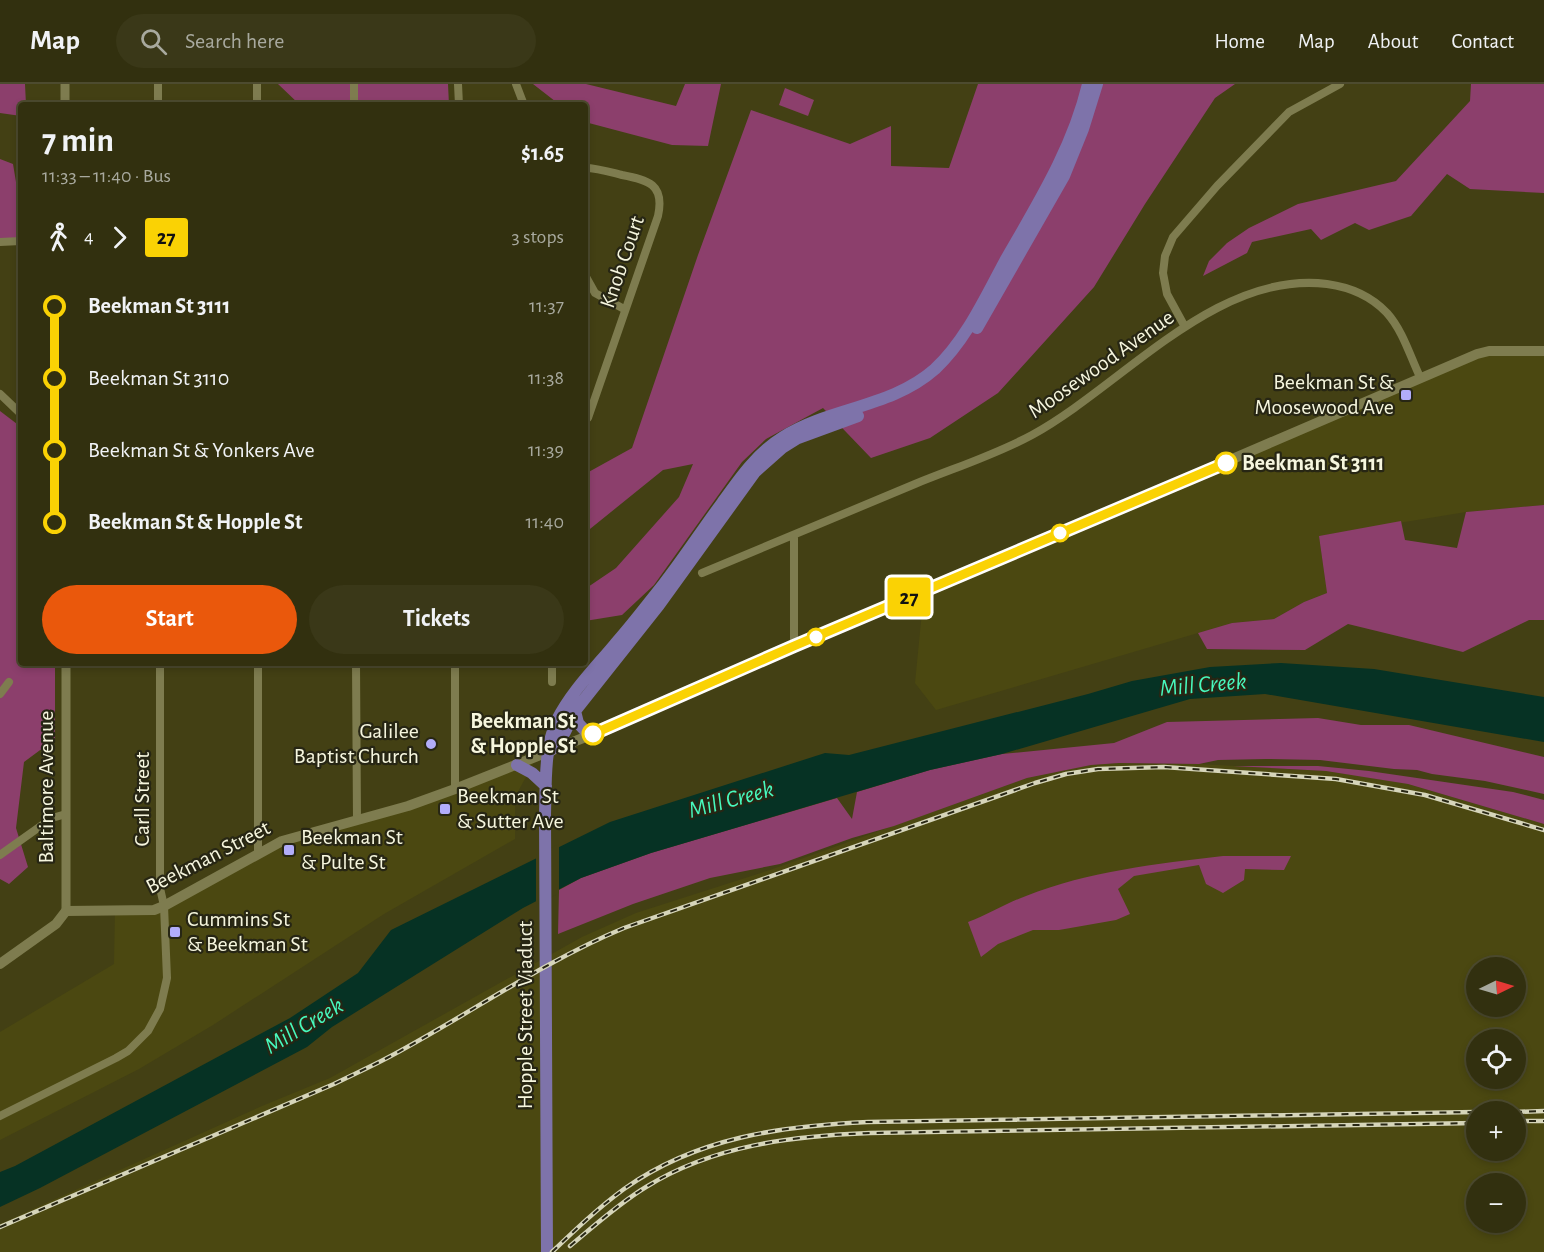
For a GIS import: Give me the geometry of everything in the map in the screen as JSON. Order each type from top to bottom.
[{"type":"main road","name":"Hopple Street Viaduct","points":[[547,1252],[544,781],[550,738],[556,722],[581,683],[658,591],[738,480],[767,448],[795,429],[885,399],[903,390],[935,369],[951,352],[970,325],[1054,174],[1078,118],[1088,84]]},
{"type":"main road","points":[[549,752],[565,732],[576,711],[645,623],[755,472],[768,459],[798,438],[904,399],[921,389],[959,355],[987,312],[1064,176],[1083,129],[1097,84]]},
{"type":"main road","name":"Beekman Street","points":[[66,911],[154,910],[269,846],[293,837],[408,806],[518,765],[1477,354],[1490,351],[1544,351]]},
{"type":"main road","points":[[576,711],[578,723],[590,735]]},
{"type":"main road","points":[[518,765],[544,781]]},
{"type":"main road","points":[[0,964],[56,924],[66,911]]},
{"type":"street","points":[[65,84],[65,102]]},
{"type":"street","points":[[158,84],[158,102]]},
{"type":"street","points":[[257,84],[257,102]]},
{"type":"street","points":[[354,84],[354,102]]},
{"type":"street","points":[[458,84],[459,102]]},
{"type":"street","points":[[516,84],[523,102]]},
{"type":"street","points":[[1185,327],[1167,294],[1163,273],[1165,256],[1173,237],[1217,186],[1289,112],[1340,84]]},
{"type":"street","name":"Knob Court","points":[[588,169],[645,180],[658,193],[660,208],[588,418]]},
{"type":"street","points":[[0,242],[18,242]]},
{"type":"street","points":[[588,280],[595,293],[601,298],[624,309]]},
{"type":"street","name":"Moosewood Avenue","points":[[702,573],[1032,435],[1087,400],[1185,327],[1230,302],[1268,287],[1302,283],[1341,286],[1370,299],[1386,313],[1399,331],[1420,377]]},
{"type":"street","points":[[0,394],[18,411]]},
{"type":"street","points":[[794,535],[794,646]]},
{"type":"street","name":"Baltimore Avenue","points":[[66,666],[66,911]]},
{"type":"street","name":"Carll Street","points":[[0,1116],[82,1077],[128,1050],[148,1031],[161,1006],[167,978],[164,906],[159,888],[159,666]]},
{"type":"street","points":[[258,666],[258,854]]},
{"type":"street","points":[[356,666],[357,820]]},
{"type":"street","points":[[455,666],[455,789]]},
{"type":"street","points":[[552,666],[552,682]]},
{"type":"street","points":[[0,694],[9,682]]},
{"type":"street","points":[[0,855],[52,818],[66,814]]},
{"type":"shaded area","points":[[0,84],[25,84],[26,102],[18,102],[18,116],[0,113]]},
{"type":"shaded area","points":[[278,84],[448,84],[449,102],[297,102]]},
{"type":"shaded area","points":[[533,84],[586,84],[676,106],[685,84],[721,84],[708,146],[672,145],[588,123],[588,102],[556,102]]},
{"type":"shaded area","points":[[978,84],[1235,84],[1215,98],[1145,204],[1094,287],[998,393],[930,438],[871,458],[823,408],[766,439],[742,462],[654,585],[622,615],[588,621],[588,587],[616,568],[679,497],[693,464],[663,470],[588,531],[588,472],[632,448],[698,255],[751,110],[850,144],[891,126],[891,166],[949,168]]},
{"type":"shaded area","points":[[1471,84],[1544,84],[1544,193],[1470,189],[1447,174],[1411,216],[1369,230],[1355,223],[1321,240],[1311,229],[1252,242],[1247,253],[1203,276],[1209,261],[1227,243],[1249,228],[1298,204],[1396,181],[1470,101]]},
{"type":"shaded area","points":[[785,88],[814,100],[808,116],[779,105]]},
{"type":"shaded area","points":[[0,159],[13,164],[18,194],[18,241],[0,242]]},
{"type":"shaded area","points":[[1544,351],[1544,505],[1466,512],[1319,536],[1327,593],[1304,602],[1274,619],[1232,623],[936,710],[915,683],[924,591],[1477,354]]},
{"type":"shaded area","points":[[0,411],[18,425],[18,666],[55,666],[55,739],[24,762],[16,828],[28,867],[9,884],[0,879]]},
{"type":"shaded area","points":[[1544,505],[1544,620],[1529,620],[1463,652],[1348,624],[1305,650],[1207,649],[1198,633],[1232,623],[1274,619],[1304,602],[1327,593],[1319,536],[1401,521],[1405,540],[1457,548],[1466,512]]},
{"type":"shaded area","points":[[1318,718],[1361,725],[1409,725],[1544,757],[1544,794],[1485,781],[1417,770],[1320,760],[1218,760],[1199,764],[1091,765],[1027,778],[780,864],[710,878],[633,904],[558,934],[559,890],[581,878],[651,853],[837,798],[852,819],[857,792],[930,770],[1002,754],[1114,743],[1167,722]]},
{"type":"shaded area","points":[[537,757],[515,797],[515,839],[384,914],[213,1025],[139,1069],[0,1140],[0,1032],[114,964],[115,910],[154,910],[258,854],[408,806]]},
{"type":"shaded area","points":[[1119,763],[1199,764],[1326,771],[1408,784],[1544,824],[1544,1252],[0,1252],[0,1224],[262,1106],[330,1078],[582,937],[636,913],[770,870],[1027,778],[1091,765]]},
{"type":"shaded area","points":[[1233,766],[1318,766],[1513,792],[1544,800],[1544,824],[1408,784],[1326,771]]},
{"type":"shaded area","points":[[1223,856],[1291,856],[1284,870],[1245,869],[1244,880],[1223,893],[1206,884],[1199,865],[1134,876],[1118,889],[1130,914],[1116,920],[1059,930],[1033,930],[998,944],[981,957],[968,922],[1019,899],[1074,880],[1098,874]]},
{"type":"water","name":"Mill Creek","points":[[1281,663],[1374,669],[1544,697],[1544,742],[1265,694],[1190,699],[1002,754],[930,770],[651,853],[581,878],[523,908],[332,1027],[307,1047],[0,1207],[0,1172],[290,1018],[358,973],[391,930],[610,822],[825,753],[849,755],[1132,681],[1210,667]]},
{"type":"pier","points":[[559,844],[559,893],[536,905],[536,855]]},
{"type":"railway","points":[[0,1227],[334,1084],[417,1042],[533,973],[624,928],[1066,774],[1098,769],[1164,767],[1336,779],[1425,795],[1544,830]]},
{"type":"railway","points":[[1526,1112],[1544,1111]]},
{"type":"railway","points":[[552,1252],[605,1204],[652,1171],[711,1146],[772,1131],[868,1122],[1466,1112]]},
{"type":"railway","points":[[1526,1121],[1544,1121]]},
{"type":"railway","points":[[570,1246],[606,1215],[646,1187],[672,1173],[726,1152],[783,1140],[870,1133],[1466,1123]]},
{"type":"bus line","name":"27","points":[[593,734],[1226,463]]},
{"type":"place","name":"Beekman St & Moosewood Ave","points":[[1406,395]]},
{"type":"place","name":"Beekman St 3111","points":[[1226,463]]},
{"type":"place","name":"Beekman St & Hopple St","points":[[593,734]]},
{"type":"place","name":"Galilee Baptist Church","points":[[431,744]]},
{"type":"place","name":"Beekman St & Sutter Ave","points":[[445,809]]},
{"type":"place","name":"Beekman St & Pulte St","points":[[289,850]]},
{"type":"place","name":"Cummins St & Beekman St","points":[[175,932]]}]
